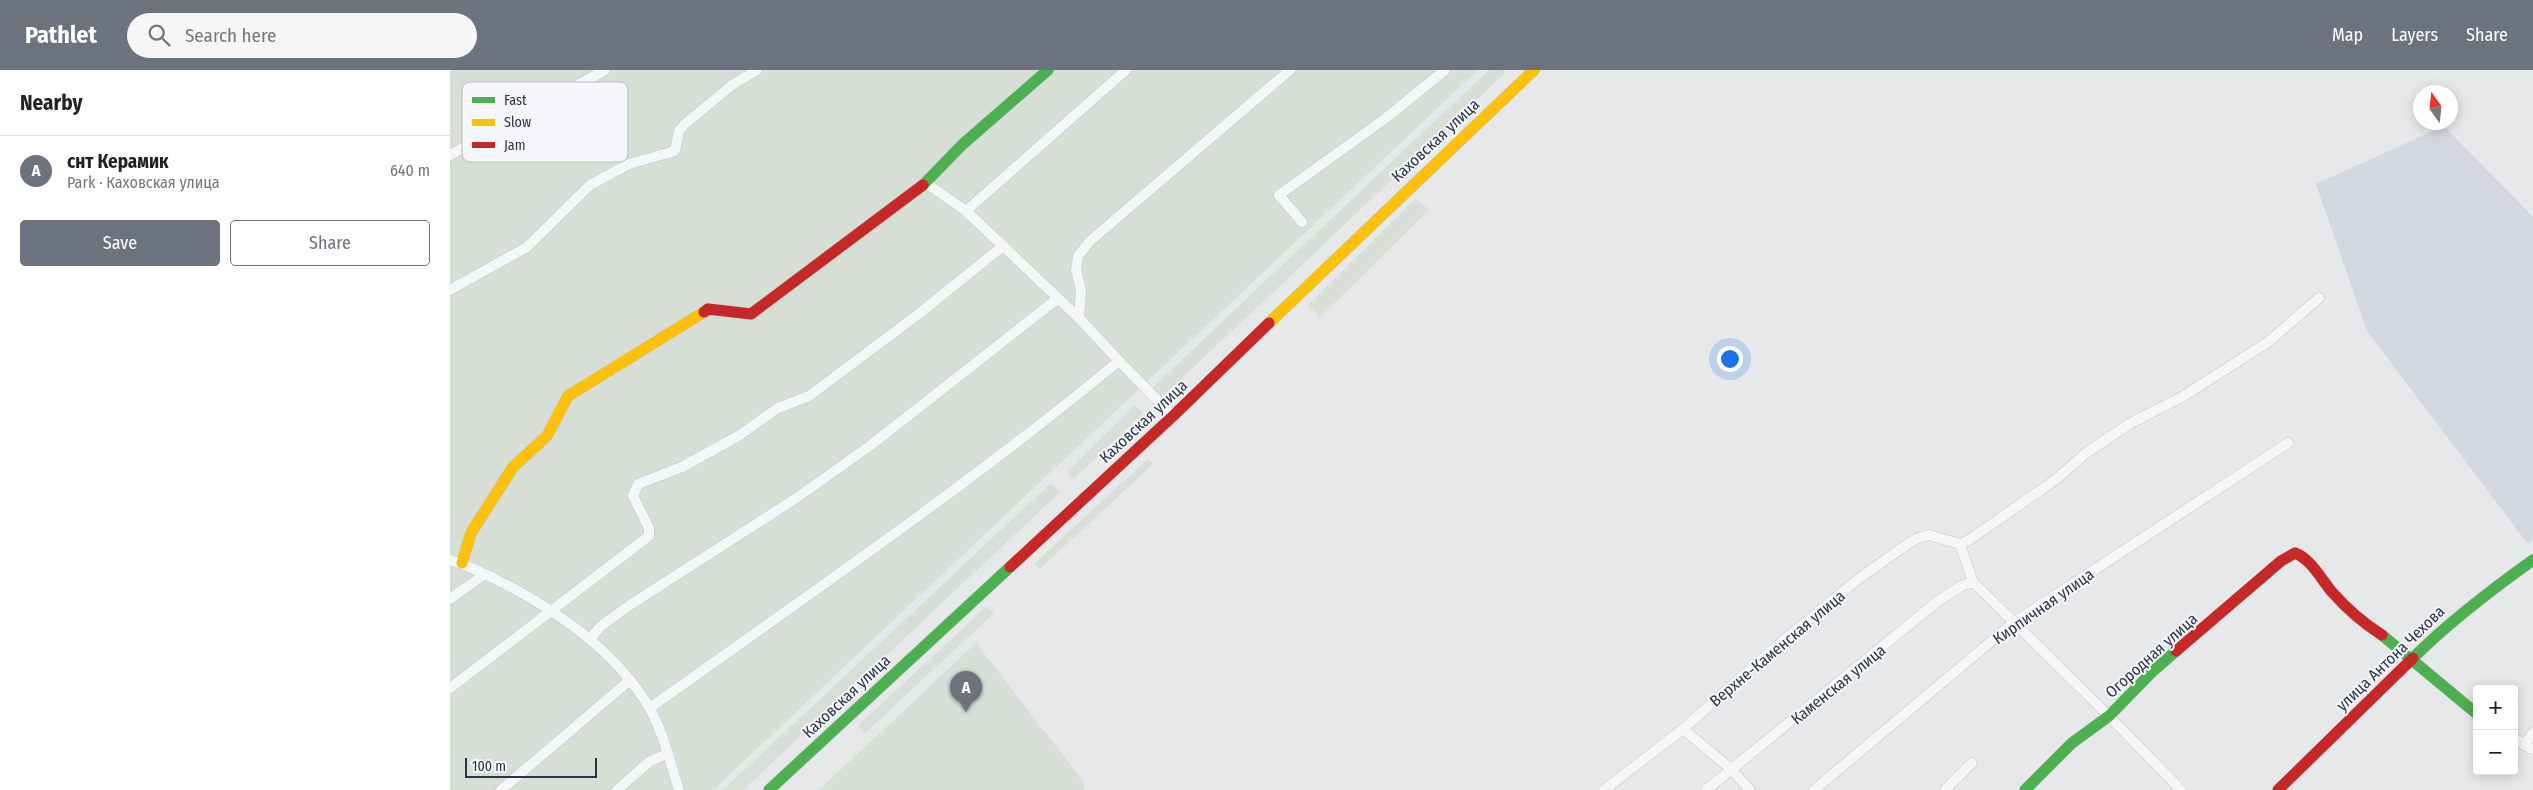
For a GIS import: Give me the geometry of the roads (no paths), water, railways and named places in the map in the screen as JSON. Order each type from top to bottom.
[{"type":"street","points":[[583,82],[605,70]]},
{"type":"street","points":[[450,290],[527,247],[590,185],[629,164],[675,151],[680,132],[685,124],[732,85],[757,70]]},
{"type":"street","points":[[462,563],[471,533],[513,467],[547,436],[568,396],[708,309],[751,314],[926,183],[963,144],[1048,70]]},
{"type":"street","points":[[966,211],[1126,70]]},
{"type":"street","points":[[1079,318],[1082,290],[1076,270],[1078,256],[1090,240],[1290,70]]},
{"type":"street","points":[[1302,222],[1279,195],[1386,118],[1444,70]]},
{"type":"street","name":"Каховская улица","points":[[769,790],[1174,416],[1530,71]]},
{"type":"street","points":[[450,155],[462,148]]},
{"type":"street","points":[[926,183],[966,211],[1004,246],[1057,299],[1079,318],[1174,416]]},
{"type":"street","points":[[450,688],[649,536],[649,528],[633,496],[638,484],[682,467],[740,435],[778,408],[809,396],[916,316],[1004,246]]},
{"type":"street","points":[[2181,790],[1973,582],[1960,544],[1969,540],[2055,480],[2086,453],[2127,426],[2182,397],[2268,342],[2319,298]]},
{"type":"street","points":[[590,639],[601,626],[630,605],[795,499],[871,444],[1057,299]]},
{"type":"street","points":[[650,708],[960,487],[1119,361]]},
{"type":"street","name":"Кирпичная улица","points":[[1814,790],[2013,623],[2288,443]]},
{"type":"street","name":"Верхне-Каменская улица","points":[[1604,790],[1683,729],[1772,650],[1857,580],[1906,545],[1918,538],[1929,535],[1960,544]]},
{"type":"street","name":"Огородная улица","points":[[2025,790],[2072,743],[2109,716],[2153,672],[2281,561],[2295,553],[2303,556],[2333,593],[2362,622],[2391,642],[2411,660]]},
{"type":"street","points":[[450,560],[462,563],[518,590],[590,639],[613,660],[650,708],[679,790]]},
{"type":"street","name":"улица Антона Чехова","points":[[2278,790],[2457,616],[2533,560]]},
{"type":"street","points":[[450,599],[485,574]]},
{"type":"street","name":"Каменская улица","points":[[1706,790],[1938,601],[1961,586],[1973,582]]},
{"type":"street","points":[[2411,660],[2473,711]]},
{"type":"street","points":[[501,790],[630,680]]},
{"type":"street","points":[[1683,729],[1731,769],[1750,790]]},
{"type":"street","points":[[2518,740],[2529,747],[2533,734]]},
{"type":"street","points":[[617,790],[650,761],[667,754]]},
{"type":"street","points":[[1945,790],[1972,764]]},
{"type":"place","name":"снт Керамик","points":[[966,712]]}]
